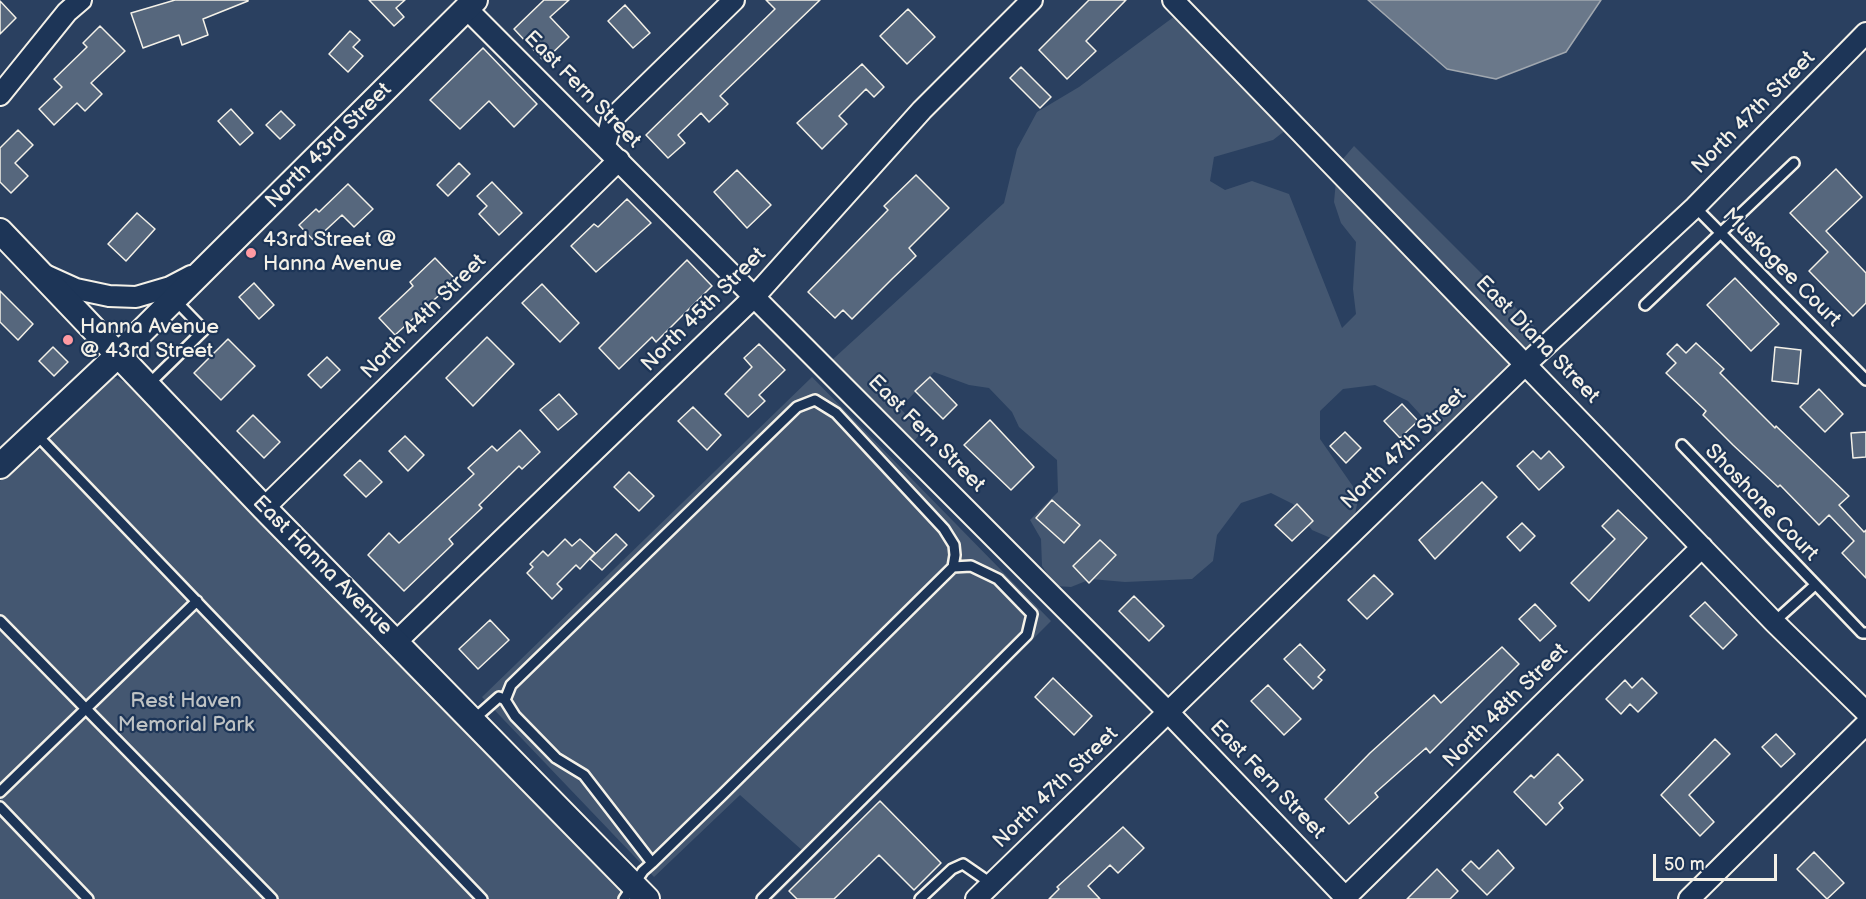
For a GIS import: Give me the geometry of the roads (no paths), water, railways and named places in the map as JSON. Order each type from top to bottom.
[{"type":"street","points":[[0,95],[67,12],[81,0]]},
{"type":"street","points":[[605,146],[612,119],[734,0]]},
{"type":"street","name":"North 45th Street","points":[[397,641],[755,296],[922,110],[1032,0]]},
{"type":"street","name":"East Diana Street","points":[[1173,0],[1527,363],[1774,622],[1866,712]]},
{"type":"street","name":"East Fern Street","points":[[471,4],[605,146],[1168,712],[1345,898]]},
{"type":"street","name":"North 43rd Street","points":[[0,466],[117,356],[471,4]]},
{"type":"street","name":"North 47th Street","points":[[976,899],[1527,363],[1695,207],[1866,33]]},
{"type":"street","name":"North 44th Street","points":[[264,508],[619,160]]},
{"type":"street","name":"East Hanna Avenue","points":[[0,231],[264,508],[473,720],[635,895]]},
{"type":"street","points":[[40,273],[76,289],[109,296],[136,297],[170,287],[206,267]]},
{"type":"street","name":"North 48th Street","points":[[1345,898],[1702,547]]},
{"type":"street","points":[[1689,899],[1866,724]]},
{"type":"lane","points":[[1645,305],[1794,163]]},
{"type":"lane","name":"Muskogee Court","points":[[1695,207],[1866,380]]},
{"type":"lane","points":[[147,386],[204,330],[174,299]]},
{"type":"lane","points":[[505,700],[511,685],[788,415],[797,407],[815,400],[836,412],[944,530],[954,545],[953,567]]},
{"type":"lane","points":[[35,433],[483,899]]},
{"type":"lane","name":"Shoshone Court","points":[[1682,445],[1815,585],[1862,633],[1866,633]]},
{"type":"lane","points":[[635,895],[652,863],[953,567],[971,566],[998,579],[1032,614],[1027,635],[762,899]]},
{"type":"lane","name":"Shoshone Court","points":[[1774,622],[1815,585]]},
{"type":"lane","points":[[0,792],[197,601]]},
{"type":"lane","points":[[0,621],[272,899]]},
{"type":"lane","points":[[0,638],[8,630]]},
{"type":"lane","points":[[473,720],[499,697],[505,700],[526,729],[556,758],[584,775],[652,863]]},
{"type":"lane","points":[[0,807],[88,899]]},
{"type":"lane","points":[[920,899],[952,869],[963,864],[992,884]]},
{"type":"place","name":"43rd Street @ Hanna Avenue","points":[[251,253]]},
{"type":"place","name":"Hanna Avenue @ 43rd Street","points":[[68,340]]},
{"type":"park label","name":"Rest Haven Memorial Park","points":[[186,714]]}]
